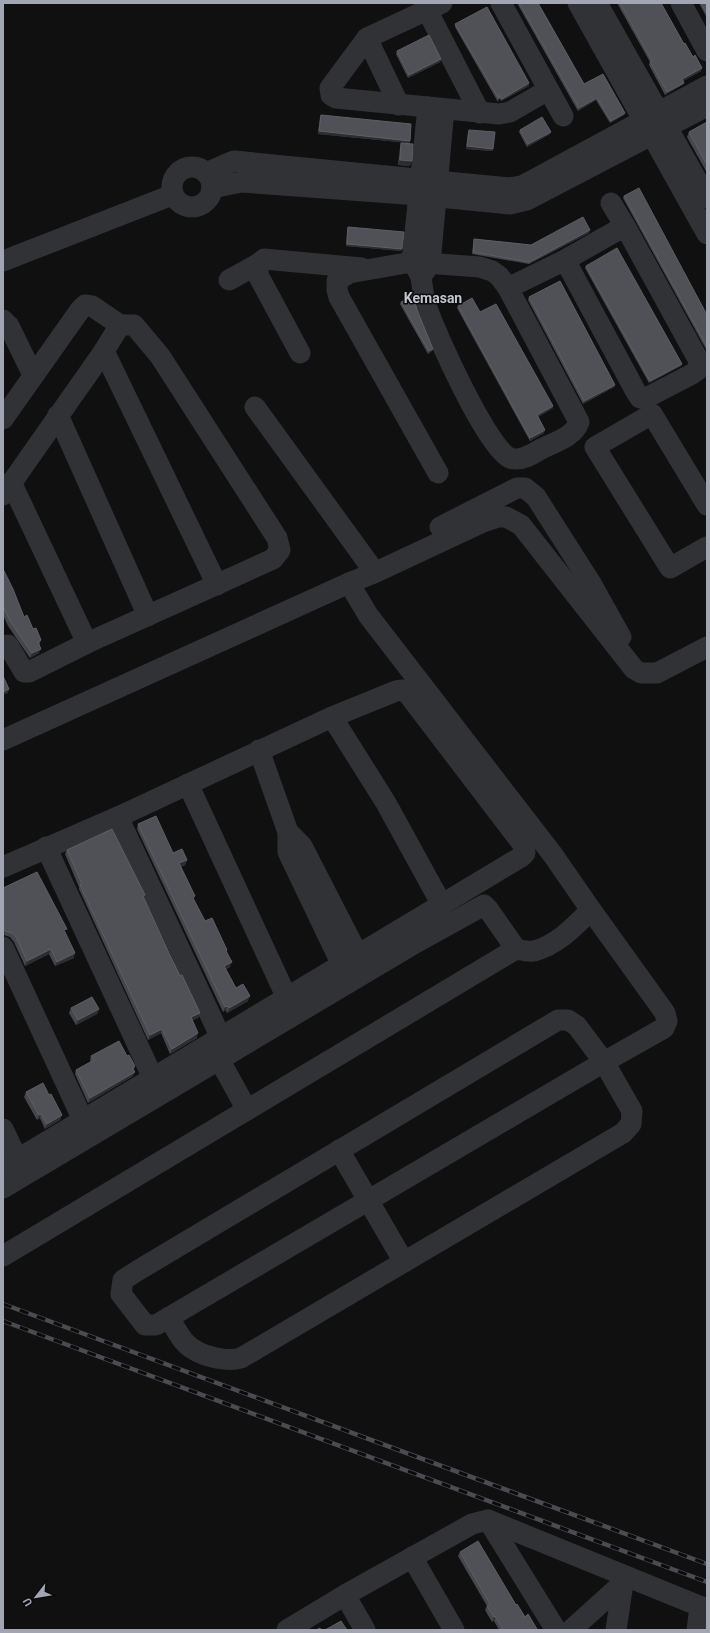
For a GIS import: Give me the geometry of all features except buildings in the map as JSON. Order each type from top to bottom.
[{"type":"street","points":[[501,3],[563,116]]},
{"type":"street","points":[[578,3],[655,124],[707,198]]},
{"type":"street","points":[[597,3],[707,234]]},
{"type":"street","points":[[681,3],[707,51]]},
{"type":"street","points":[[480,113],[435,6],[367,38],[330,88],[331,95],[336,98],[480,113],[505,114],[548,90]]},
{"type":"street","points":[[367,38],[399,104]]},
{"type":"street","points":[[655,124],[707,86]]},
{"type":"street","points":[[209,181],[429,188],[508,188],[522,186],[655,124],[707,106]]},
{"type":"street","points":[[228,280],[258,264],[264,259],[373,269],[421,268],[480,267],[492,271],[508,288],[579,422],[577,428],[572,434],[530,455],[520,458],[510,458],[497,445],[476,414],[450,362],[427,308],[421,289],[421,268],[436,108]]},
{"type":"street","points":[[189,167],[198,168],[209,181],[210,196],[206,202],[199,207],[191,208],[184,206],[177,202],[172,195],[171,186],[174,177],[180,170],[189,167]]},
{"type":"street","points":[[3,260],[172,195]]},
{"type":"street","points":[[565,260],[640,398],[646,398],[700,369],[699,361],[611,203]]},
{"type":"street","points":[[508,288],[565,260],[625,226]]},
{"type":"street","points":[[258,264],[258,274],[300,353]]},
{"type":"street","points":[[373,269],[349,273],[338,281],[336,290],[438,473]]},
{"type":"street","points":[[3,419],[33,375],[85,305],[92,306],[120,325],[134,325],[160,356],[277,538],[280,550],[273,559],[87,643],[28,672],[24,672],[5,642]]},
{"type":"street","points":[[3,320],[9,326],[33,375]]},
{"type":"street","points":[[87,643],[7,488],[104,351],[120,325]]},
{"type":"street","points":[[104,351],[217,585]]},
{"type":"street","points":[[169,1317],[180,1337],[192,1349],[214,1357],[233,1360],[241,1358],[623,1133],[631,1124],[632,1111],[604,1062],[577,1026],[568,1020],[558,1020],[123,1280],[121,1294],[145,1325],[156,1325],[169,1317],[368,1200],[604,1062],[664,1028],[666,1021],[665,1013],[553,855],[368,615],[362,575],[255,407]]},
{"type":"street","points":[[707,505],[652,414],[595,446],[670,568],[707,547]]},
{"type":"street","points":[[58,415],[148,616]]},
{"type":"street","points":[[3,740],[362,575],[427,534],[517,488],[525,488],[536,497],[592,584],[630,653],[636,659],[642,663],[652,661],[707,632]]},
{"type":"street","points":[[362,575],[374,573],[483,522],[498,517],[506,517],[521,525],[634,669],[641,673],[657,673],[707,647]]},
{"type":"street","points":[[3,867],[118,817],[332,717],[396,691],[403,690],[413,700],[524,846],[525,852],[521,857],[10,1164],[3,1129]]},
{"type":"street","points":[[332,717],[448,901]]},
{"type":"street","points":[[259,750],[288,832],[288,852],[350,960]]},
{"type":"street","points":[[188,784],[287,998]]},
{"type":"street","points":[[118,817],[221,1038]]},
{"type":"street","points":[[46,847],[153,1078]]},
{"type":"street","points":[[3,1188],[417,942],[484,906],[488,908],[516,949]]},
{"type":"street","points":[[3,1256],[516,949],[533,951],[554,942],[576,926],[591,910]]},
{"type":"street","points":[[3,947],[83,1120]]},
{"type":"street","points":[[219,1059],[247,1110]]},
{"type":"street","points":[[339,1150],[404,1262]]},
{"type":"street","points":[[488,1520],[556,1630]]},
{"type":"street","points":[[287,1630],[345,1595],[472,1524],[488,1520],[625,1579],[704,1608],[697,1630]]},
{"type":"street","points":[[412,1557],[454,1630]]},
{"type":"street","points":[[571,1630],[625,1579]]},
{"type":"street","points":[[616,1630],[625,1579]]},
{"type":"street","points":[[345,1595],[365,1630]]},
{"type":"railway","points":[[3,1304],[707,1564]]},
{"type":"railway","points":[[3,1321],[707,1582]]},
{"type":"district","name":"Kemasan","points":[[433,298]]}]
